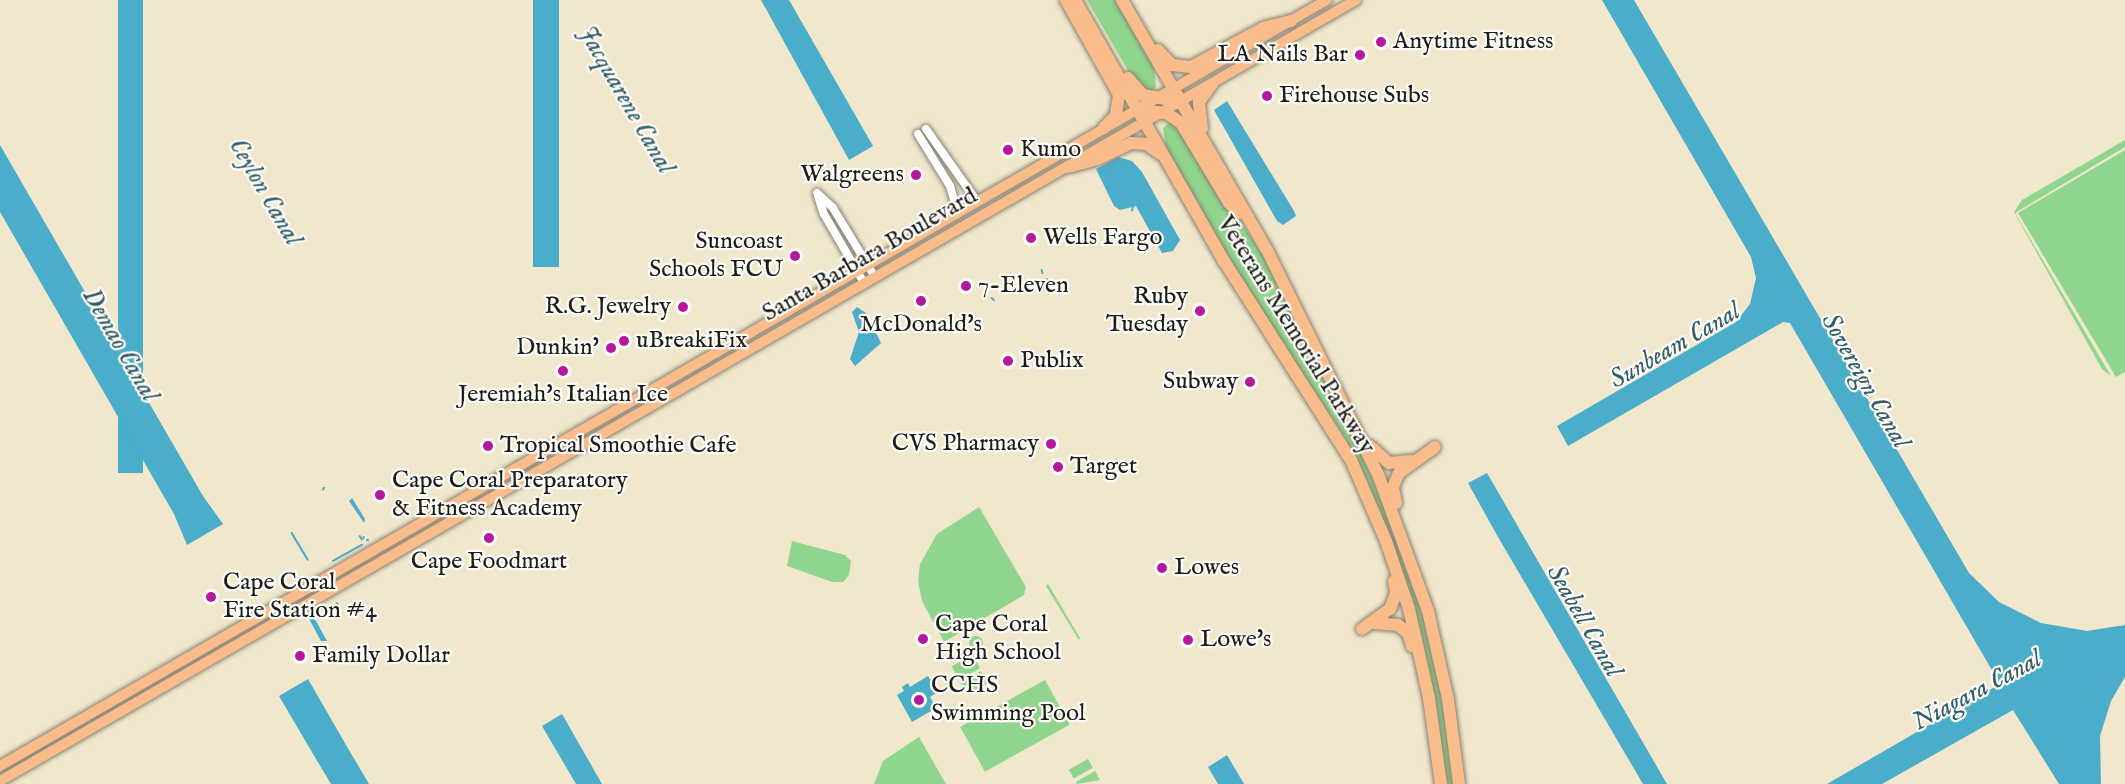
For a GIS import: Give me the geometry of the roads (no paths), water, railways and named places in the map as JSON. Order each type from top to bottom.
[{"type":"highway","points":[[1066,0],[1119,95],[1116,115],[1104,128]]},
{"type":"highway","name":"Veterans Memorial Parkway","points":[[1076,0],[1241,288],[1336,432],[1374,511],[1409,609],[1429,698],[1441,784]]},
{"type":"highway","points":[[1083,0],[1134,87],[1155,99],[1181,102]]},
{"type":"highway","name":"Veterans Memorial Parkway","points":[[1122,0],[1261,240],[1379,477],[1428,611],[1448,699],[1459,784]]},
{"type":"highway","points":[[1129,0],[1161,55],[1180,68],[1194,66],[1263,28],[1291,21]]},
{"type":"highway","points":[[1212,84],[1199,102],[1199,121],[1257,222],[1261,240]]},
{"type":"highway","points":[[1138,109],[1163,113],[1184,126],[1229,203],[1252,225]]},
{"type":"highway","points":[[1068,167],[1097,159],[1131,142],[1146,144],[1164,156]]},
{"type":"highway","points":[[1276,268],[1290,283],[1371,449],[1389,463],[1411,461]]},
{"type":"highway","points":[[1336,432],[1395,586],[1390,609],[1366,627],[1391,623],[1408,633],[1423,694],[1436,784]]},
{"type":"highway","points":[[1428,611],[1431,604],[1428,590],[1393,494],[1398,473],[1411,461],[1435,447]]},
{"type":"main road","name":"Santa Barbara Boulevard","points":[[0,766],[976,200],[1327,0]]},
{"type":"main road","name":"Santa Barbara Boulevard","points":[[0,781],[1356,0]]},
{"type":"main road","points":[[969,223],[974,208],[1027,179],[1040,165]]},
{"type":"main road","points":[[0,772],[44,747],[59,732]]},
{"type":"street","points":[[957,211],[958,202],[922,132],[976,200]]},
{"type":"street","points":[[864,283],[824,214],[817,193],[833,208],[875,277]]},
{"type":"water","name":"Demao Canal","points":[[118,0],[143,0],[143,473],[118,473]]},
{"type":"water","points":[[533,0],[559,0],[559,267],[533,267]]},
{"type":"water","points":[[761,0],[789,0],[873,146],[849,160]]},
{"type":"water","points":[[1602,0],[1634,0],[1969,573],[1999,602],[2041,623],[2087,631],[2125,625],[2125,677],[2111,701],[2100,736],[2101,784],[2059,784],[2013,710],[1882,784],[1827,784],[2000,684],[1790,323],[1783,322],[1568,446],[1557,426],[1736,322],[1750,304],[1756,278],[1751,257]]},
{"type":"water","points":[[1227,101],[1294,211],[1296,216],[1283,225],[1277,221],[1214,110]]},
{"type":"water","points":[[0,145],[203,496],[223,524],[187,545],[174,514],[0,212]]},
{"type":"water","points":[[1118,157],[1132,161],[1142,172],[1180,240],[1173,251],[1162,253],[1136,206],[1120,210],[1114,206],[1096,169]]},
{"type":"water","points":[[857,307],[866,313],[881,343],[855,366],[850,359],[859,332],[852,312]]},
{"type":"water","points":[[1487,473],[1667,784],[1643,784],[1498,537],[1468,483]]},
{"type":"water","points":[[352,498],[365,519],[364,523],[349,501]]},
{"type":"water","points":[[311,615],[327,641],[321,641],[308,617]]},
{"type":"water","points":[[928,676],[938,692],[930,697],[936,708],[912,722],[897,695],[904,691],[902,687],[908,683],[910,687]]},
{"type":"water","points":[[308,679],[369,784],[331,784],[279,696]]},
{"type":"water","points":[[562,714],[602,784],[576,784],[542,726]]},
{"type":"water","points":[[1227,755],[1244,784],[1218,784],[1208,767]]},
{"type":"waterway","points":[[1132,211],[1133,206]]},
{"type":"waterway","points":[[1152,242],[1156,240]]},
{"type":"waterway","points":[[292,533],[308,560]]},
{"type":"waterway","points":[[333,561],[362,545]]},
{"type":"place","name":"Anytime Fitness","points":[[1381,42]]},
{"type":"place","name":"LA Nails Bar","points":[[1360,55]]},
{"type":"place","name":"Firehouse Subs","points":[[1267,96]]},
{"type":"place","name":"Kumo","points":[[1008,150]]},
{"type":"place","name":"Walgreens","points":[[916,175]]},
{"type":"place","name":"Wells Fargo","points":[[1031,238]]},
{"type":"place","name":"Suncoast Schools FCU","points":[[795,256]]},
{"type":"place","name":"7-Eleven","points":[[966,286]]},
{"type":"place","name":"McDonald's","points":[[921,301]]},
{"type":"place","name":"R.G. Jewelry","points":[[683,307]]},
{"type":"place","name":"Ruby Tuesday","points":[[1200,311]]},
{"type":"place","name":"uBreakiFix","points":[[624,341]]},
{"type":"place","name":"Dunkin'","points":[[611,348]]},
{"type":"place","name":"Publix","points":[[1008,361]]},
{"type":"place","name":"Jeremiah's Italian Ice","points":[[563,371]]},
{"type":"place","name":"Subway","points":[[1250,382]]},
{"type":"place","name":"CVS Pharmacy","points":[[1051,444]]},
{"type":"place","name":"Tropical Smoothie Cafe","points":[[488,446]]},
{"type":"place","name":"Target","points":[[1058,467]]},
{"type":"place","name":"Cape Coral Preparatory & Fitness Academy","points":[[380,495]]},
{"type":"place","name":"Cape Foodmart","points":[[489,538]]},
{"type":"place","name":"Lowes","points":[[1162,568]]},
{"type":"place","name":"Cape Coral Fire Station #4","points":[[211,597]]},
{"type":"place","name":"Cape Coral High School","points":[[923,639]]},
{"type":"place","name":"Lowe's","points":[[1188,640]]},
{"type":"place","name":"Family Dollar","points":[[300,656]]},
{"type":"place","name":"CCHS Swimming Pool","points":[[919,700]]},
{"type":"water label","name":"Jacquarene Canal","points":[[626,100]]},
{"type":"water label","name":"Ceylon Canal","points":[[265,192]]},
{"type":"water label","name":"Sunbeam Canal","points":[[1675,346]]},
{"type":"water label","name":"Sovereign Canal","points":[[1865,381]]},
{"type":"water label","name":"Seabell Canal","points":[[1584,621]]},
{"type":"water label","name":"Niagara Canal","points":[[1977,691]]}]
